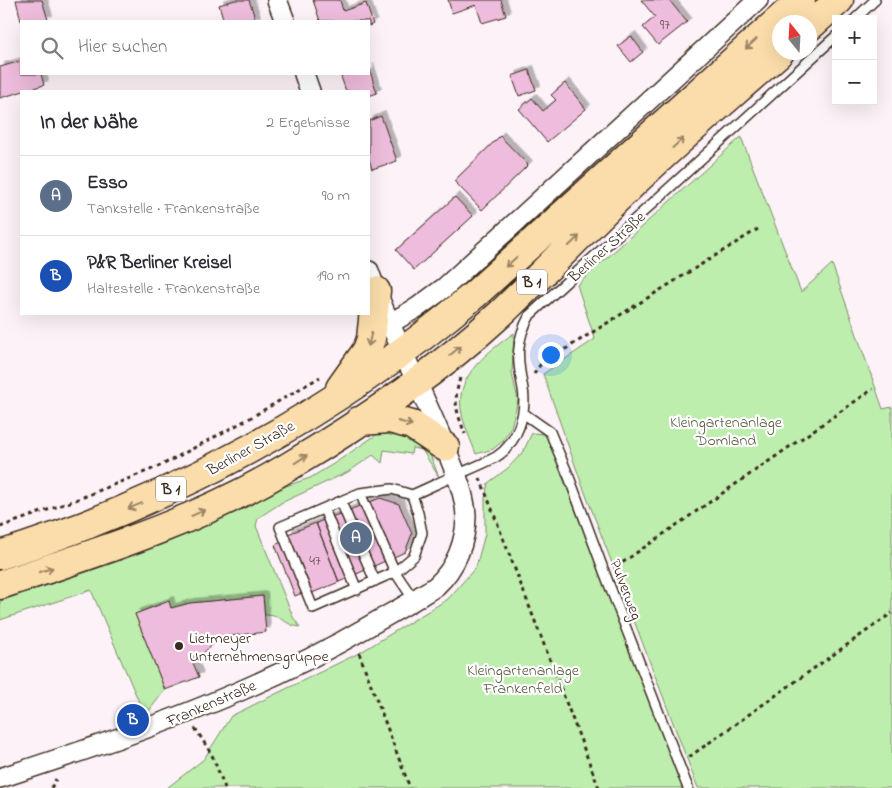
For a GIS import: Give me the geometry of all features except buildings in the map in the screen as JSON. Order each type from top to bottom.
[{"type":"main road","name":"B 1","points":[[402,351],[440,324],[474,295],[800,0]]},
{"type":"main road","points":[[817,20],[839,0]]},
{"type":"main road","name":"B 1","points":[[0,585],[141,536],[200,513],[288,466],[359,421],[416,381],[497,316],[642,175],[772,59]]},
{"type":"main road","points":[[329,387],[367,350],[371,339],[372,281]]},
{"type":"main road","name":"Berliner Straße","points":[[0,555],[52,538],[146,501],[259,443],[329,387],[359,383],[402,351]]},
{"type":"main road","points":[[359,421],[390,419],[412,425],[445,447]]},
{"type":"street","points":[[278,0],[285,20]]},
{"type":"street","points":[[388,324],[418,307],[444,288],[749,4]]},
{"type":"street","points":[[304,75],[310,90]]},
{"type":"street","points":[[372,281],[388,324],[434,417],[457,475]]},
{"type":"street","name":"Frankenstraße","points":[[0,778],[124,737],[228,697],[314,656],[414,600],[436,585],[455,563],[465,535],[466,513],[457,475]]},
{"type":"lane","points":[[859,15],[875,0]]},
{"type":"lane","name":"Berliner Straße","points":[[412,495],[497,456],[511,443],[518,430],[523,413],[519,347],[522,330],[530,315],[832,40]]},
{"type":"lane","name":"Pulverweg","points":[[523,413],[550,432],[569,476],[688,788]]},
{"type":"lane","points":[[392,489],[412,495],[422,533],[414,556],[395,572],[313,608],[280,527],[360,493],[392,489]]},
{"type":"lane","points":[[360,493],[395,572],[414,600]]},
{"type":"lane","points":[[341,502],[375,581]]},
{"type":"lane","points":[[324,509],[357,590]]},
{"type":"path","points":[[523,392],[540,365],[758,229]]},
{"type":"path","points":[[463,373],[455,397],[456,409],[475,466],[599,788]]},
{"type":"path","points":[[0,527],[81,498],[162,465],[250,418],[329,387]]},
{"type":"path","points":[[605,574],[873,389]]},
{"type":"path","points":[[679,764],[892,613]]},
{"type":"path","points":[[352,636],[410,788]]},
{"type":"path","points":[[186,714],[212,755],[225,788]]},
{"type":"green space","name":"Kleingartenanlage Domland","points":[[741,137],[801,292],[832,264],[883,409],[892,407],[892,788],[698,788],[581,482],[543,374],[595,339],[577,285]]},
{"type":"green space","points":[[514,333],[512,374],[518,400],[511,427],[503,441],[493,449],[476,454],[462,415],[461,397],[464,385],[476,365]]},
{"type":"green space","points":[[395,428],[427,447],[439,477],[422,450],[412,448],[411,454],[384,450],[382,463],[373,455],[348,472],[281,503],[258,518],[256,526],[293,617],[300,627],[271,615],[265,615],[263,596],[190,603],[171,608],[168,601],[135,614],[165,690],[145,716],[91,590],[0,620],[0,601],[119,561],[216,521],[286,486],[310,478],[376,435]]},
{"type":"green space","name":"Kleingartenanlage Frankenfeld","points":[[532,433],[546,434],[683,788],[167,788],[204,759],[231,716],[361,652],[448,599],[476,567],[485,534],[485,498],[488,483],[508,468],[523,452]]},
{"type":"place","name":"Esso","points":[[356,538]]},
{"type":"place","name":"Lietmeyer Unternehmensgruppe","points":[[179,646]]},
{"type":"place","name":"P&R Berliner Kreisel","points":[[133,720]]}]
